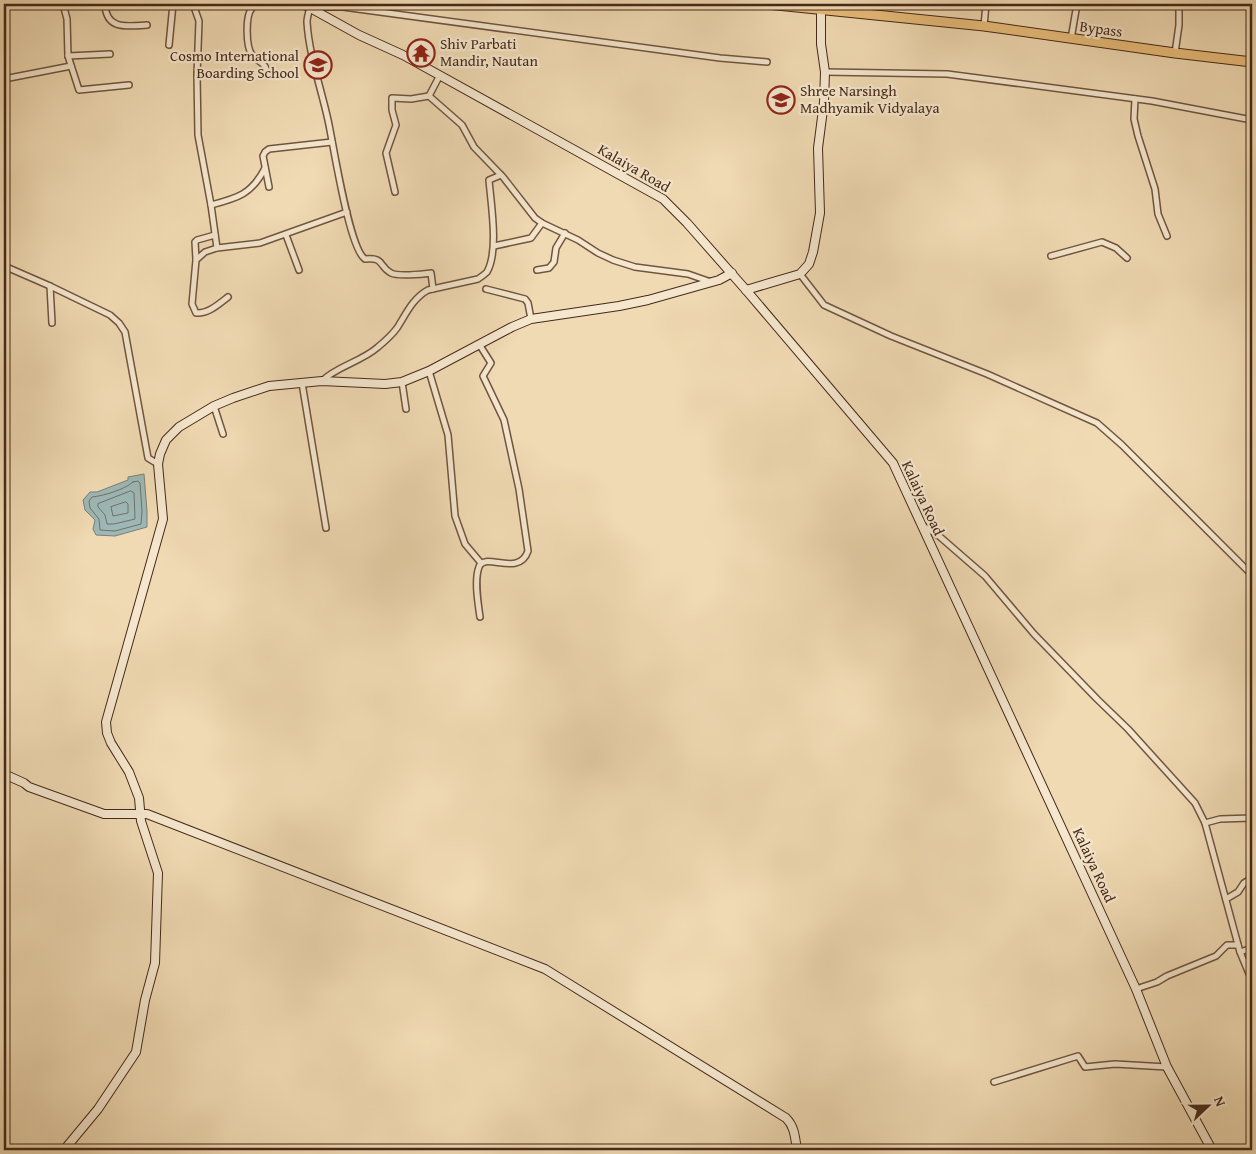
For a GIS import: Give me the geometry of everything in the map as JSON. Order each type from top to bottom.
[{"type":"main road","name":"Bypass","points":[[767,4],[984,26],[1252,62]]},
{"type":"street","points":[[63,4],[67,19],[68,56],[79,90],[129,86]]},
{"type":"street","points":[[105,4],[108,16],[114,24],[122,27],[147,25]]},
{"type":"street","points":[[169,45],[173,4]]},
{"type":"street","points":[[193,4],[199,21],[197,75],[198,135],[217,248]]},
{"type":"street","points":[[259,4],[252,8],[248,20],[248,44],[253,55],[264,63],[268,76]]},
{"type":"street","points":[[868,14],[870,4]]},
{"type":"street","points":[[984,26],[986,4]]},
{"type":"street","points":[[1071,39],[1077,4]]},
{"type":"street","points":[[1175,53],[1179,25],[1179,4]]},
{"type":"street","points":[[433,289],[431,273],[395,274],[388,272],[379,260],[362,257],[354,240],[312,51],[307,20],[307,6],[344,7],[720,58],[767,62]]},
{"type":"street","name":"Kalaiya Road","points":[[307,6],[359,35],[403,55],[440,75],[663,199],[732,273],[893,462],[1136,989],[1166,1067],[1212,1150]]},
{"type":"street","points":[[746,290],[800,274],[809,264],[813,252],[820,213],[818,148],[826,72],[821,44],[821,9]]},
{"type":"street","points":[[68,56],[110,54]]},
{"type":"street","points":[[4,79],[71,66]]},
{"type":"street","points":[[826,72],[947,74],[1134,99],[1252,120]]},
{"type":"street","points":[[429,96],[440,75]]},
{"type":"street","points":[[429,96],[462,125],[474,147],[501,175],[535,218],[542,223],[613,260],[635,267],[688,274],[712,282]]},
{"type":"street","points":[[395,192],[386,152],[396,125],[392,110],[392,98],[411,99],[429,96]]},
{"type":"street","points":[[1134,99],[1134,120],[1146,166],[1155,189],[1158,214],[1167,236]]},
{"type":"street","points":[[269,186],[263,156],[269,149],[332,142]]},
{"type":"street","points":[[211,205],[232,200],[251,190],[260,180],[265,168]]},
{"type":"street","points":[[322,381],[378,348],[395,330],[416,298],[422,293],[478,279],[484,275],[487,271],[494,246],[489,180],[501,175]]},
{"type":"street","points":[[196,260],[205,252],[217,248],[260,243],[347,212]]},
{"type":"street","points":[[494,246],[531,238],[542,223]]},
{"type":"street","points":[[537,270],[550,268],[554,262],[556,248],[565,234]]},
{"type":"street","points":[[215,235],[195,242],[196,260],[192,304],[196,313],[203,313],[228,297]]},
{"type":"street","points":[[286,235],[299,270]]},
{"type":"street","points":[[1051,256],[1102,242],[1116,248],[1127,258]]},
{"type":"street","points":[[4,266],[110,315],[119,323],[125,332],[148,458],[158,464]]},
{"type":"street","points":[[64,1150],[104,1101],[136,1052],[155,963],[158,873],[141,821],[139,798],[129,772],[111,743],[107,733],[106,722],[163,519],[158,464],[166,440],[179,427],[214,406],[269,386],[322,381],[385,384],[402,382],[429,371],[531,319],[618,306],[712,282],[732,273]]},
{"type":"street","points":[[800,274],[824,306],[891,336],[987,374],[1097,423],[1122,445],[1252,575]]},
{"type":"street","points":[[50,286],[52,323]]},
{"type":"street","points":[[486,288],[525,299],[528,303],[531,319]]},
{"type":"street","points":[[479,344],[490,363],[483,376],[504,420],[519,489],[528,551],[525,559],[513,564],[481,562]]},
{"type":"street","points":[[429,371],[448,435],[455,516],[465,544],[481,562]]},
{"type":"street","points":[[402,382],[406,410]]},
{"type":"street","points":[[302,383],[326,528]]},
{"type":"street","points":[[214,406],[223,434]]},
{"type":"street","points":[[921,525],[939,536],[985,576],[1034,634],[1128,729],[1195,803],[1205,823],[1240,952],[1252,981]]},
{"type":"street","points":[[480,617],[477,590],[481,562]]},
{"type":"street","points":[[4,774],[29,787],[104,814],[147,814],[545,969],[786,1118],[794,1129],[797,1150]]},
{"type":"street","points":[[1205,823],[1220,819],[1252,818]]},
{"type":"street","points":[[1226,899],[1238,892],[1244,883],[1252,878]]},
{"type":"street","points":[[1136,989],[1157,982],[1216,956],[1224,946],[1238,945]]},
{"type":"street","points":[[1240,952],[1252,948]]},
{"type":"street","points":[[994,1082],[1078,1056],[1085,1067],[1116,1064],[1166,1067]]},
{"type":"water","points":[[144,474],[147,527],[115,536],[96,535],[93,529],[95,520],[85,510],[83,500],[90,492],[97,492],[128,480],[128,477]]},
{"type":"place","name":"Shiv Parbati Mandir, Nautan","points":[[421,53]]},
{"type":"place","name":"Cosmo International Boarding School","points":[[318,65]]},
{"type":"place","name":"Shree Narsingh Madhyamik Vidyalaya","points":[[781,100]]}]
